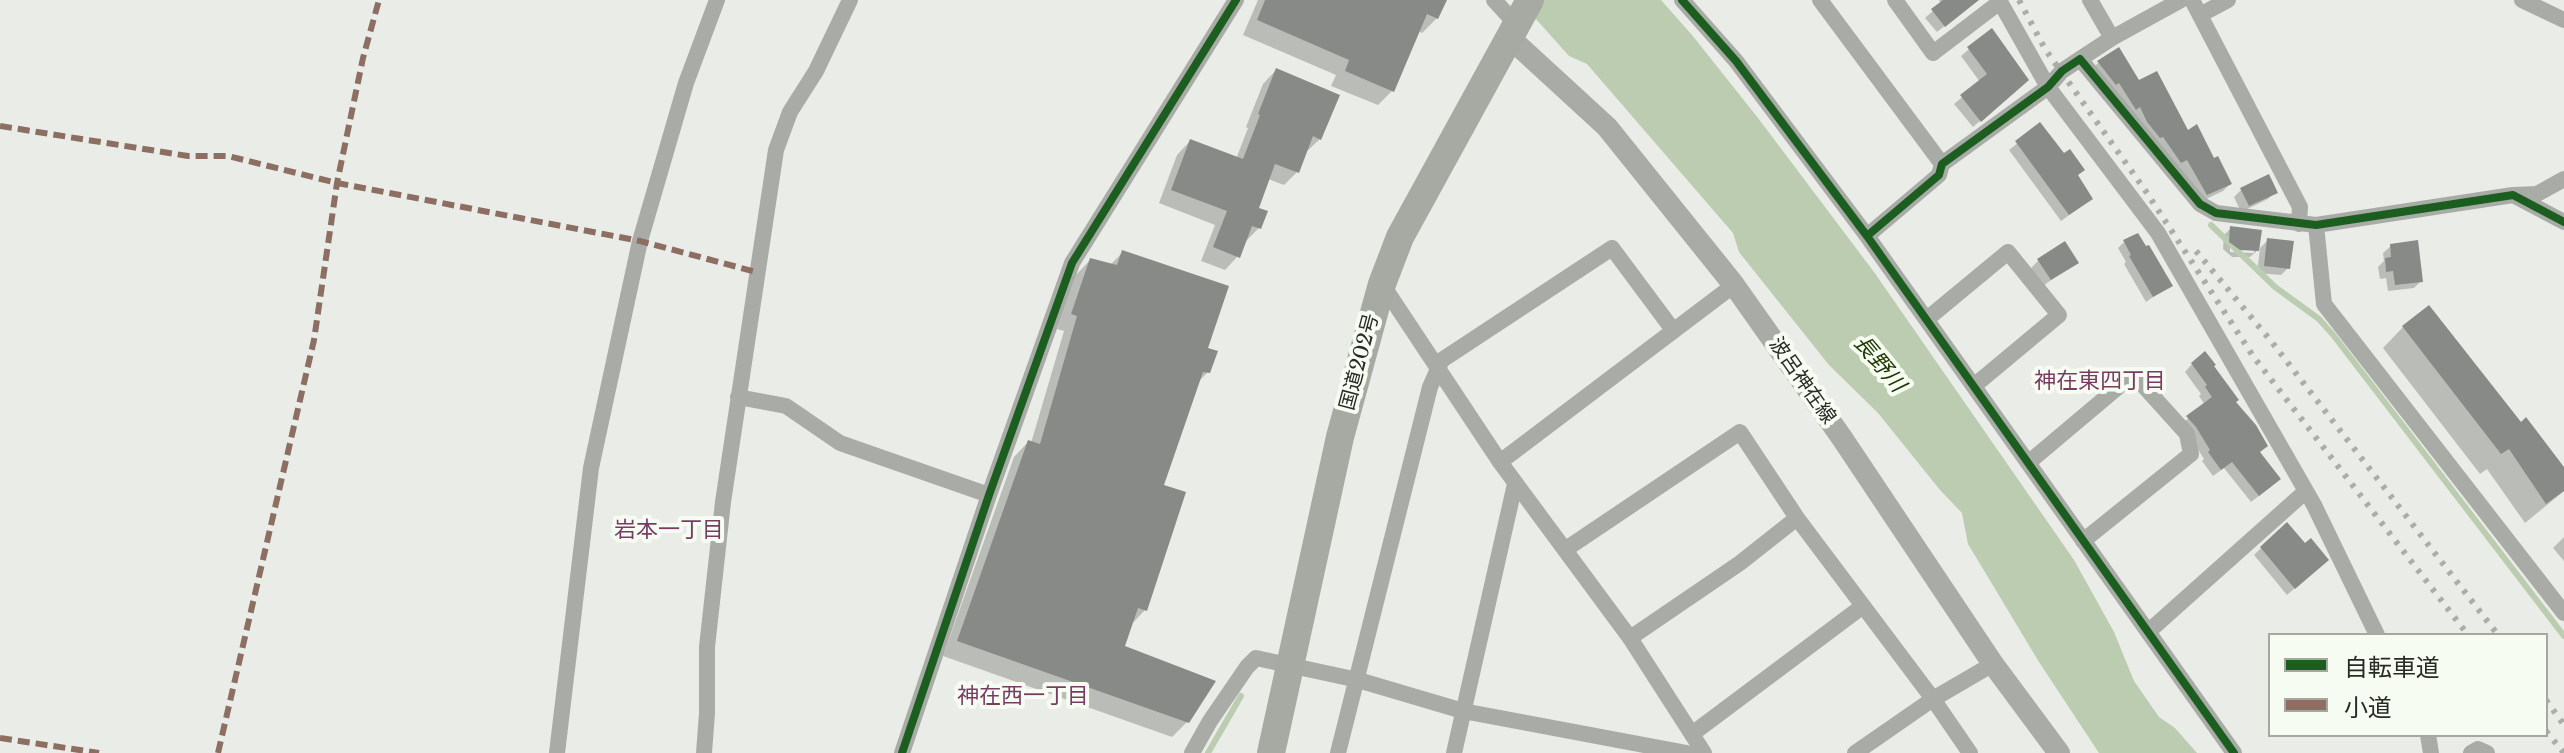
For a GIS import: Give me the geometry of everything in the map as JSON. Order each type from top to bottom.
[{"type":"highway","name":"国道202号","points":[[1271,753],[1340,437],[1382,284],[1400,237],[1519,21]]},
{"type":"main road","name":"波呂神在線","points":[[1519,21],[1734,285],[1842,438],[1993,664],[2059,753]]},
{"type":"street","points":[[557,753],[591,468],[640,241],[686,83],[717,0]]},
{"type":"street","points":[[704,753],[707,647],[723,502],[776,150],[790,112],[816,71],[850,0]]},
{"type":"street","points":[[902,753],[1072,263],[1236,0]]},
{"type":"street","points":[[1494,0],[1519,21]]},
{"type":"street","points":[[1682,0],[1736,61],[1867,236],[2234,753]]},
{"type":"street","points":[[1820,0],[1942,164]]},
{"type":"street","points":[[1895,0],[1933,53],[1999,1],[2048,87],[2158,233],[2306,491],[2376,633]]},
{"type":"street","points":[[2090,0],[2112,38]]},
{"type":"street","points":[[1867,236],[1939,175],[1942,164],[2048,87],[2062,71],[2112,38],[2181,0]]},
{"type":"street","points":[[2228,0],[2196,7],[2308,224],[2324,304],[2564,613]]},
{"type":"street","points":[[2522,0],[2564,20]]},
{"type":"street","points":[[2080,59],[2200,204],[2216,213],[2308,224],[2537,194],[2564,179]]},
{"type":"street","points":[[2513,195],[2564,222]]},
{"type":"street","points":[[1338,753],[1430,387],[1442,360],[1612,248],[1673,330]]},
{"type":"street","points":[[1927,319],[2008,252],[2059,315],[1975,385]]},
{"type":"street","points":[[1382,284],[1515,484],[1630,638],[1704,753]]},
{"type":"street","points":[[1500,462],[1734,285]]},
{"type":"street","points":[[2028,463],[2123,383],[2141,383],[2187,434],[2191,454],[2083,541]]},
{"type":"street","points":[[738,397],[786,406],[840,443],[989,495]]},
{"type":"street","points":[[1566,549],[1740,432],[1797,518],[1970,753]]},
{"type":"street","points":[[1454,753],[1515,484]]},
{"type":"street","points":[[2148,632],[2306,491]]},
{"type":"street","points":[[1630,638],[1740,563],[1797,518]]},
{"type":"street","points":[[1692,734],[1863,606]]},
{"type":"street","points":[[1192,753],[1210,721],[1256,658],[1358,680],[1463,711],[1687,753]]},
{"type":"street","points":[[1855,753],[1933,699],[1993,664]]},
{"type":"street","points":[[2471,753],[2478,749],[2487,753]]},
{"type":"water","name":"長野川","points":[[1519,0],[1661,0],[1758,118],[1874,272],[2074,560],[2114,632],[2134,681],[2159,717],[2175,728],[2197,753],[2099,753],[2039,662],[1968,544],[1962,513],[1878,413],[1829,365],[1739,252],[1733,233],[1587,64],[1569,56]]},
{"type":"building","points":[[1265,0],[1447,0],[1438,19],[1427,14],[1394,92],[1345,71],[1349,60],[1257,20]]},
{"type":"building","points":[[1943,0],[1979,0],[1945,27],[1931,9]]},
{"type":"building","points":[[1992,28],[2029,80],[1981,122],[1960,95],[1987,74],[1967,47]]},
{"type":"building","points":[[2119,47],[2139,80],[2157,71],[2188,130],[2197,124],[2214,158],[2218,156],[2232,184],[2207,195],[2187,160],[2181,163],[2163,137],[2160,138],[2147,122],[2140,107],[2136,110],[2119,83],[2116,85],[2097,61]]},
{"type":"building","points":[[1276,68],[1340,95],[1321,140],[1313,136],[1299,173],[1275,164],[1259,208],[1268,211],[1261,229],[1252,226],[1240,258],[1213,247],[1227,211],[1171,190],[1190,139],[1243,159]]},
{"type":"building","points":[[2040,122],[2064,153],[2070,149],[2085,170],[2078,175],[2093,199],[2069,215],[2015,141]]},
{"type":"building","points":[[2269,174],[2278,193],[2249,206],[2240,188]]},
{"type":"building","points":[[2230,226],[2262,230],[2259,251],[2240,250],[2229,242]]},
{"type":"building","points":[[2138,233],[2146,246],[2149,245],[2173,286],[2153,297],[2123,240]]},
{"type":"building","points":[[2267,238],[2294,241],[2290,269],[2264,266]]},
{"type":"building","points":[[2418,240],[2423,282],[2395,285],[2393,271],[2386,272],[2385,258],[2391,257],[2390,244]]},
{"type":"building","points":[[2065,241],[2079,263],[2051,280],[2037,259]]},
{"type":"building","points":[[1122,250],[1229,286],[1208,348],[1218,351],[1210,373],[1203,372],[1164,485],[1186,492],[1147,611],[1138,608],[1125,646],[1216,681],[1189,723],[957,641],[1028,440],[1040,444],[1077,316],[1071,314],[1090,258],[1117,265]]},
{"type":"building","points":[[2429,305],[2521,422],[2526,417],[2564,467],[2564,491],[2546,504],[2509,449],[2501,454],[2402,326]]},
{"type":"building","points":[[2205,351],[2239,400],[2236,402],[2256,425],[2268,446],[2260,452],[2281,479],[2259,496],[2232,462],[2221,470],[2196,427],[2186,416],[2212,397],[2191,363]]},
{"type":"building","points":[[2287,522],[2305,543],[2311,538],[2329,560],[2295,589],[2260,547]]},
{"type":"waterway","points":[[2211,225],[2275,287],[2319,319],[2334,336],[2564,636]]},
{"type":"waterway","points":[[1208,753],[1241,696]]},
{"type":"railway","points":[[2019,0],[2045,49],[2145,190],[2253,356],[2466,633]]},
{"type":"railway","points":[[2196,251],[2271,341],[2496,633]]},
{"type":"railway","points":[[2548,703],[2564,725]]},
{"type":"railway","points":[[2548,733],[2564,753]]},
{"type":"marked path","points":[[218,753],[314,340],[337,183],[363,58],[379,0]]},
{"type":"marked path","points":[[0,126],[188,156],[228,156],[337,183],[640,241],[756,272]]},
{"type":"marked path","points":[[0,738],[99,753]]},
{"type":"cycle path","points":[[902,753],[1072,263],[1236,0]]},
{"type":"cycle path","points":[[1682,0],[1736,61],[1867,236],[2234,753]]},
{"type":"cycle path","points":[[1867,236],[1939,175],[1942,164],[2048,87],[2062,71],[2080,59],[2200,204],[2216,213],[2316,225],[2513,195],[2564,222]]},
{"type":"district","name":"神在東四丁目","points":[[2100,382]]},
{"type":"district","name":"岩本一丁目","points":[[669,531]]},
{"type":"district","name":"神在西一丁目","points":[[1023,697]]}]
